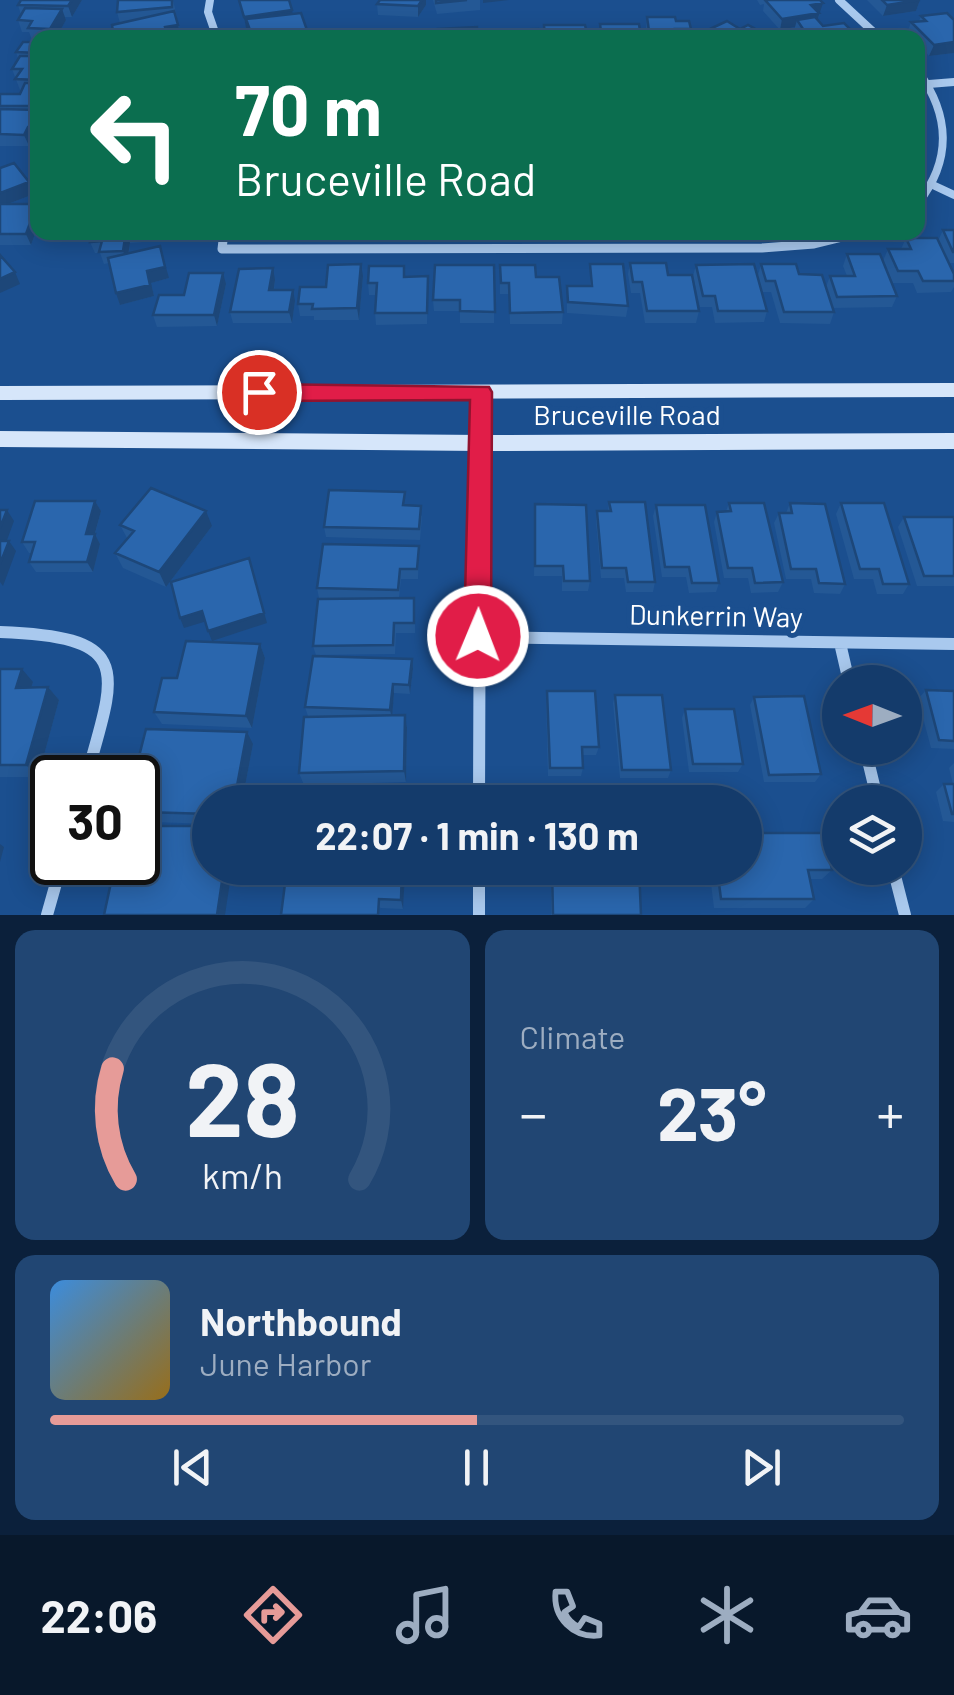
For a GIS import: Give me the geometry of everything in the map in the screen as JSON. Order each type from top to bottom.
[{"type":"main road","name":"Bruceville Road","points":[[0,393],[954,390]]},
{"type":"main road","name":"Bruceville Road","points":[[0,439],[954,441]]},
{"type":"street","points":[[210,0],[208,12],[214,30]]},
{"type":"street","points":[[839,0],[871,30]]},
{"type":"street","points":[[925,80],[943,107],[951,134],[948,161],[925,196]]},
{"type":"street","points":[[929,84],[954,82]]},
{"type":"street","points":[[935,186],[954,195]]},
{"type":"street","points":[[223,240],[222,249],[762,248],[830,240]]},
{"type":"street","points":[[478,785],[481,392]]},
{"type":"street","points":[[0,632],[45,632],[78,638],[100,651],[110,673],[109,697],[93,755]]},
{"type":"street","name":"Dunkerrin Way","points":[[478,636],[954,644]]},
{"type":"street","points":[[840,643],[845,665]]},
{"type":"street","points":[[47,915],[55,885]]},
{"type":"street","points":[[479,885],[479,915]]},
{"type":"street","points":[[898,885],[905,915]]},
{"type":"building","points":[[21,0],[72,0],[68,6],[18,5]]},
{"type":"building","points":[[118,0],[172,0],[172,7],[117,12]]},
{"type":"building","points":[[239,0],[289,0],[292,10],[244,17]]},
{"type":"building","points":[[380,0],[422,0],[418,6],[377,4]]},
{"type":"building","points":[[765,0],[823,3],[811,5],[819,13],[782,19]]},
{"type":"building","points":[[882,0],[920,0],[887,5]]},
{"type":"building","points":[[25,8],[62,9],[50,29],[28,28],[32,21],[18,20]]},
{"type":"building","points":[[174,11],[178,25],[165,27],[166,30],[113,30],[112,25]]},
{"type":"building","points":[[301,13],[307,30],[250,30],[246,19]]},
{"type":"building","points":[[947,13],[954,20],[954,42],[934,45],[925,36],[925,30],[911,22],[926,21],[921,16]]},
{"type":"building","points":[[647,17],[675,17],[676,21],[689,21],[691,29],[675,30],[649,30]]},
{"type":"building","points":[[815,17],[823,26],[844,23],[851,30],[804,30],[797,20]]},
{"type":"building","points":[[727,21],[740,29],[748,25],[757,30],[708,30]]},
{"type":"building","points":[[600,24],[639,24],[640,30],[601,30]]},
{"type":"building","points":[[544,25],[585,25],[586,30],[544,30]]},
{"type":"building","points":[[477,27],[477,30],[438,30]]},
{"type":"building","points":[[23,42],[30,42],[30,53],[16,52]]},
{"type":"building","points":[[20,56],[30,56],[30,80],[15,79],[22,69],[12,69]]},
{"type":"building","points":[[25,83],[30,83],[30,106],[0,106],[0,94],[20,94]]},
{"type":"building","points":[[0,109],[30,110],[30,127],[24,135],[0,134]]},
{"type":"building","points":[[14,163],[29,182],[0,193],[0,168]]},
{"type":"building","points":[[0,204],[30,204],[26,234],[0,234]]},
{"type":"building","points":[[943,230],[954,230],[954,252],[953,252]]},
{"type":"building","points":[[937,238],[954,281],[923,281],[918,271],[898,271],[888,249],[911,249],[907,240]]},
{"type":"building","points":[[90,240],[125,240],[123,251],[99,252],[102,241]]},
{"type":"building","points":[[160,246],[165,267],[147,271],[150,285],[116,293],[108,258]]},
{"type":"building","points":[[847,254],[880,254],[897,296],[837,297],[830,276],[855,276]]},
{"type":"building","points":[[0,255],[15,272],[0,279]]},
{"type":"building","points":[[630,263],[666,263],[668,275],[692,275],[699,311],[647,311],[642,282],[633,282]]},
{"type":"building","points":[[361,264],[357,308],[312,309],[313,304],[298,304],[300,287],[326,287],[328,265]]},
{"type":"building","points":[[590,264],[623,264],[628,306],[568,302],[567,286],[592,286]]},
{"type":"building","points":[[754,264],[767,311],[718,311],[715,296],[703,296],[696,265]]},
{"type":"building","points":[[761,264],[796,264],[799,274],[822,275],[834,312],[784,312],[775,281],[766,281]]},
{"type":"building","points":[[435,265],[494,265],[495,312],[460,311],[460,300],[433,300]]},
{"type":"building","points":[[500,265],[535,265],[536,277],[559,277],[563,312],[510,313],[509,283],[501,283]]},
{"type":"building","points":[[369,266],[404,266],[404,277],[428,276],[427,313],[375,313],[377,283],[368,283]]},
{"type":"building","points":[[273,268],[269,290],[293,290],[289,312],[230,312],[239,269]]},
{"type":"building","points":[[189,273],[223,273],[214,315],[153,315],[159,295],[184,295]]},
{"type":"building","points":[[151,488],[206,511],[159,572],[115,553],[134,531],[120,525]]},
{"type":"building","points":[[329,490],[405,492],[403,505],[421,506],[419,529],[324,527]]},
{"type":"building","points":[[35,501],[95,501],[86,534],[95,534],[87,562],[29,562],[35,542],[22,542]]},
{"type":"building","points":[[609,502],[645,502],[655,582],[628,582],[626,568],[602,568],[597,511],[611,511]]},
{"type":"building","points":[[729,503],[764,503],[783,582],[755,583],[752,568],[728,568],[717,512],[731,511]]},
{"type":"building","points":[[790,503],[825,504],[845,584],[819,583],[816,569],[791,569],[779,513],[792,513]]},
{"type":"building","points":[[841,503],[884,503],[909,584],[883,584],[879,569],[860,569]]},
{"type":"building","points":[[535,504],[586,505],[590,581],[564,581],[563,566],[535,566]]},
{"type":"building","points":[[656,505],[705,505],[719,583],[692,583],[689,567],[665,567]]},
{"type":"building","points":[[0,510],[7,510],[0,528]]},
{"type":"building","points":[[904,517],[954,517],[954,576],[924,576]]},
{"type":"building","points":[[0,541],[9,541],[0,564]]},
{"type":"building","points":[[323,544],[419,546],[417,569],[400,569],[398,590],[317,588]]},
{"type":"building","points":[[249,558],[264,613],[208,631],[202,611],[180,618],[171,582]]},
{"type":"building","points":[[414,598],[414,623],[394,623],[393,645],[313,646],[318,599]]},
{"type":"building","points":[[186,641],[260,644],[246,716],[154,712],[162,678],[177,678]]},
{"type":"building","points":[[313,656],[412,659],[409,685],[393,684],[390,710],[305,707]]},
{"type":"building","points":[[0,669],[22,669],[16,688],[48,687],[26,765],[0,765]]},
{"type":"building","points":[[926,690],[954,691],[954,741],[939,740]]},
{"type":"building","points":[[547,691],[595,691],[599,747],[582,747],[583,768],[550,768]]},
{"type":"building","points":[[615,695],[662,695],[671,770],[622,770]]},
{"type":"building","points":[[804,696],[821,774],[769,775],[754,697]]},
{"type":"building","points":[[685,709],[734,709],[743,764],[693,764]]},
{"type":"building","points":[[405,715],[404,771],[299,773],[304,717]]},
{"type":"building","points":[[146,729],[247,732],[237,785],[192,785],[192,813],[160,812],[160,755],[139,755]]},
{"type":"building","points":[[944,784],[954,784],[954,814],[952,814]]},
{"type":"building","points":[[160,826],[192,826],[192,885],[221,885],[217,915],[104,915],[110,885],[160,885]]},
{"type":"building","points":[[762,833],[822,833],[822,870],[808,870],[814,899],[721,899],[719,885],[762,885]]},
{"type":"building","points":[[285,885],[401,885],[401,900],[379,899],[378,915],[281,915]]},
{"type":"building","points":[[552,885],[640,885],[641,915],[553,915]]},
{"type":"route","points":[[259,392],[481,392],[478,636]]}]
